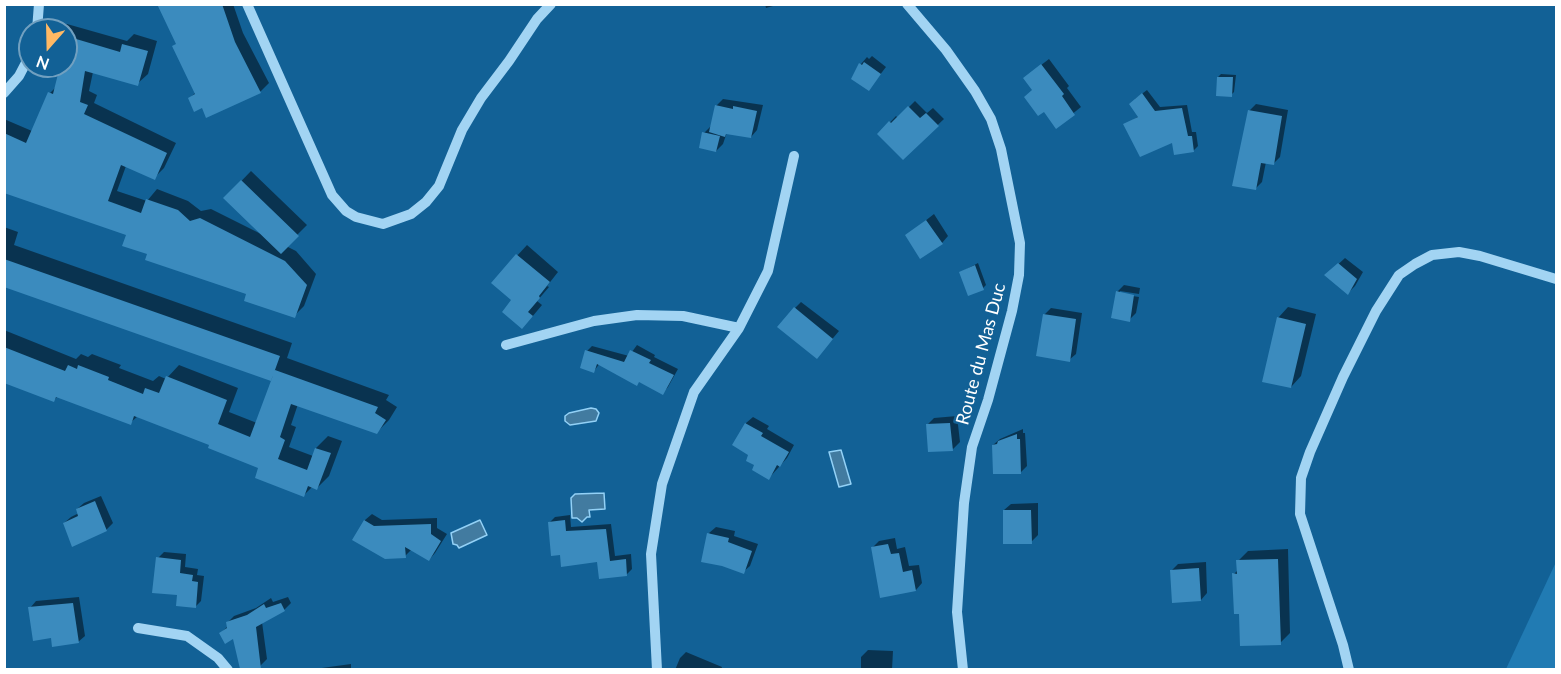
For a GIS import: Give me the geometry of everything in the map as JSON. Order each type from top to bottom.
[{"type":"street","points":[[247,4],[332,195],[346,211],[356,218],[383,224],[411,214],[426,202],[439,186],[462,130],[481,98],[537,19],[551,4]]},
{"type":"street","name":"Route du Mas Duc","points":[[907,4],[946,50],[975,91],[991,119],[1001,149],[1020,243],[1019,275],[1012,311],[988,400],[972,447],[964,503],[957,612],[963,669]]},
{"type":"street","points":[[4,93],[18,77]]},
{"type":"street","points":[[657,669],[651,554],[662,483],[694,392],[739,328],[768,271],[794,156]]},
{"type":"street","points":[[1349,669],[1300,514],[1301,478],[1342,377],[1376,311],[1399,275],[1432,255],[1459,252],[1480,256],[1557,279]]},
{"type":"street","points":[[506,345],[594,321],[637,315],[684,316],[739,328]]},
{"type":"street","points":[[138,628],[187,636],[218,658],[228,669]]},
{"type":"shaded area","points":[[596,409],[599,413],[596,421],[570,425],[565,421],[565,416],[569,413]]},
{"type":"shaded area","points":[[841,450],[851,484],[839,487],[829,452]]},
{"type":"shaded area","points":[[604,493],[605,509],[589,510],[590,517],[582,522],[577,518],[572,518],[571,498],[575,494]]},
{"type":"shaded area","points":[[480,520],[487,535],[459,548],[453,544],[451,533]]},
{"type":"shaded area","points":[[1556,562],[1556,669],[1506,669]]},
{"type":"building","points":[[157,4],[222,4],[235,42],[261,93],[206,118],[202,108],[194,112],[188,98],[195,94],[172,46],[176,44]]},
{"type":"building","points":[[78,40],[120,52],[122,44],[148,51],[138,86],[85,71],[80,102],[88,105],[84,114],[167,153],[155,180],[121,165],[108,201],[141,213],[146,199],[178,210],[190,221],[200,218],[285,261],[307,285],[295,318],[244,301],[246,294],[145,260],[147,254],[122,246],[126,235],[4,193],[4,133],[26,143],[48,92],[53,94],[57,78],[78,78]]},
{"type":"building","points":[[864,62],[881,74],[869,91],[851,79],[859,63],[862,65]]},
{"type":"building","points":[[1041,64],[1064,94],[1062,96],[1075,115],[1056,129],[1044,112],[1038,116],[1024,97],[1032,90],[1023,78]]},
{"type":"building","points":[[1217,77],[1233,77],[1232,97],[1216,96]]},
{"type":"building","points":[[1142,93],[1155,111],[1182,108],[1188,136],[1192,136],[1194,152],[1174,155],[1172,143],[1140,157],[1123,124],[1138,117],[1129,104]]},
{"type":"building","points":[[715,105],[757,111],[751,138],[726,134],[725,137],[709,132]]},
{"type":"building","points":[[908,106],[920,118],[926,113],[939,126],[903,160],[877,134]]},
{"type":"building","points":[[1248,110],[1282,116],[1274,165],[1261,163],[1256,190],[1232,186]]},
{"type":"building","points":[[702,132],[720,136],[716,152],[699,148]]},
{"type":"building","points":[[241,180],[299,236],[281,254],[223,198]]},
{"type":"building","points":[[926,220],[943,244],[920,259],[905,235]]},
{"type":"building","points":[[516,254],[550,282],[528,312],[533,316],[522,329],[502,312],[511,300],[491,283]]},
{"type":"building","points":[[4,259],[280,356],[271,381],[4,287]]},
{"type":"building","points":[[1338,263],[1357,279],[1348,295],[1324,275]]},
{"type":"building","points":[[975,265],[984,290],[968,296],[959,272]]},
{"type":"building","points":[[1116,291],[1134,295],[1130,322],[1111,318]]},
{"type":"building","points":[[794,307],[833,339],[817,359],[777,327]]},
{"type":"building","points":[[1043,314],[1076,319],[1070,362],[1036,356]]},
{"type":"building","points":[[1277,317],[1306,324],[1291,388],[1262,382]]},
{"type":"building","points":[[4,347],[65,371],[68,365],[77,369],[78,365],[143,394],[145,388],[159,393],[166,376],[227,400],[218,424],[250,437],[275,370],[378,407],[375,413],[386,420],[377,434],[291,404],[280,437],[285,440],[278,459],[307,470],[315,448],[331,453],[317,490],[308,486],[304,497],[255,478],[258,468],[208,448],[209,445],[134,416],[131,425],[56,397],[54,402],[4,383]]},
{"type":"building","points":[[585,350],[624,362],[630,350],[651,360],[649,363],[674,375],[663,395],[639,382],[637,386],[597,364],[594,373],[580,368]]},
{"type":"building","points":[[745,423],[763,433],[761,436],[789,452],[780,467],[777,465],[769,480],[752,470],[754,465],[746,461],[748,455],[732,445]]},
{"type":"building","points":[[950,423],[953,451],[928,452],[926,424]]},
{"type":"building","points":[[1017,434],[1017,439],[1020,439],[1021,474],[993,474],[992,445]]},
{"type":"building","points":[[95,501],[107,531],[72,547],[63,523],[78,516],[76,509]]},
{"type":"building","points":[[1003,510],[1031,510],[1032,544],[1003,544]]},
{"type":"building","points":[[364,520],[374,526],[431,524],[431,534],[441,541],[429,561],[405,547],[406,558],[385,559],[352,540]]},
{"type":"building","points":[[565,520],[566,531],[606,529],[610,561],[626,559],[627,576],[599,579],[597,562],[561,567],[560,555],[551,556],[548,522]]},
{"type":"building","points":[[707,533],[729,538],[728,542],[752,551],[744,574],[701,562]]},
{"type":"building","points":[[888,544],[891,554],[899,553],[903,572],[912,570],[916,591],[880,598],[871,547]]},
{"type":"building","points":[[156,557],[181,560],[180,573],[193,575],[192,581],[198,582],[196,608],[176,606],[177,595],[152,593]]},
{"type":"building","points":[[1278,559],[1281,645],[1240,646],[1239,614],[1234,614],[1232,573],[1237,574],[1236,560]]},
{"type":"building","points":[[1199,568],[1201,601],[1172,603],[1170,570]]},
{"type":"building","points":[[73,603],[79,643],[52,647],[51,638],[33,641],[28,607]]},
{"type":"building","points":[[281,603],[285,611],[256,627],[261,669],[240,669],[233,639],[225,644],[219,633],[227,628],[226,622],[247,615],[264,604],[266,608]]}]
